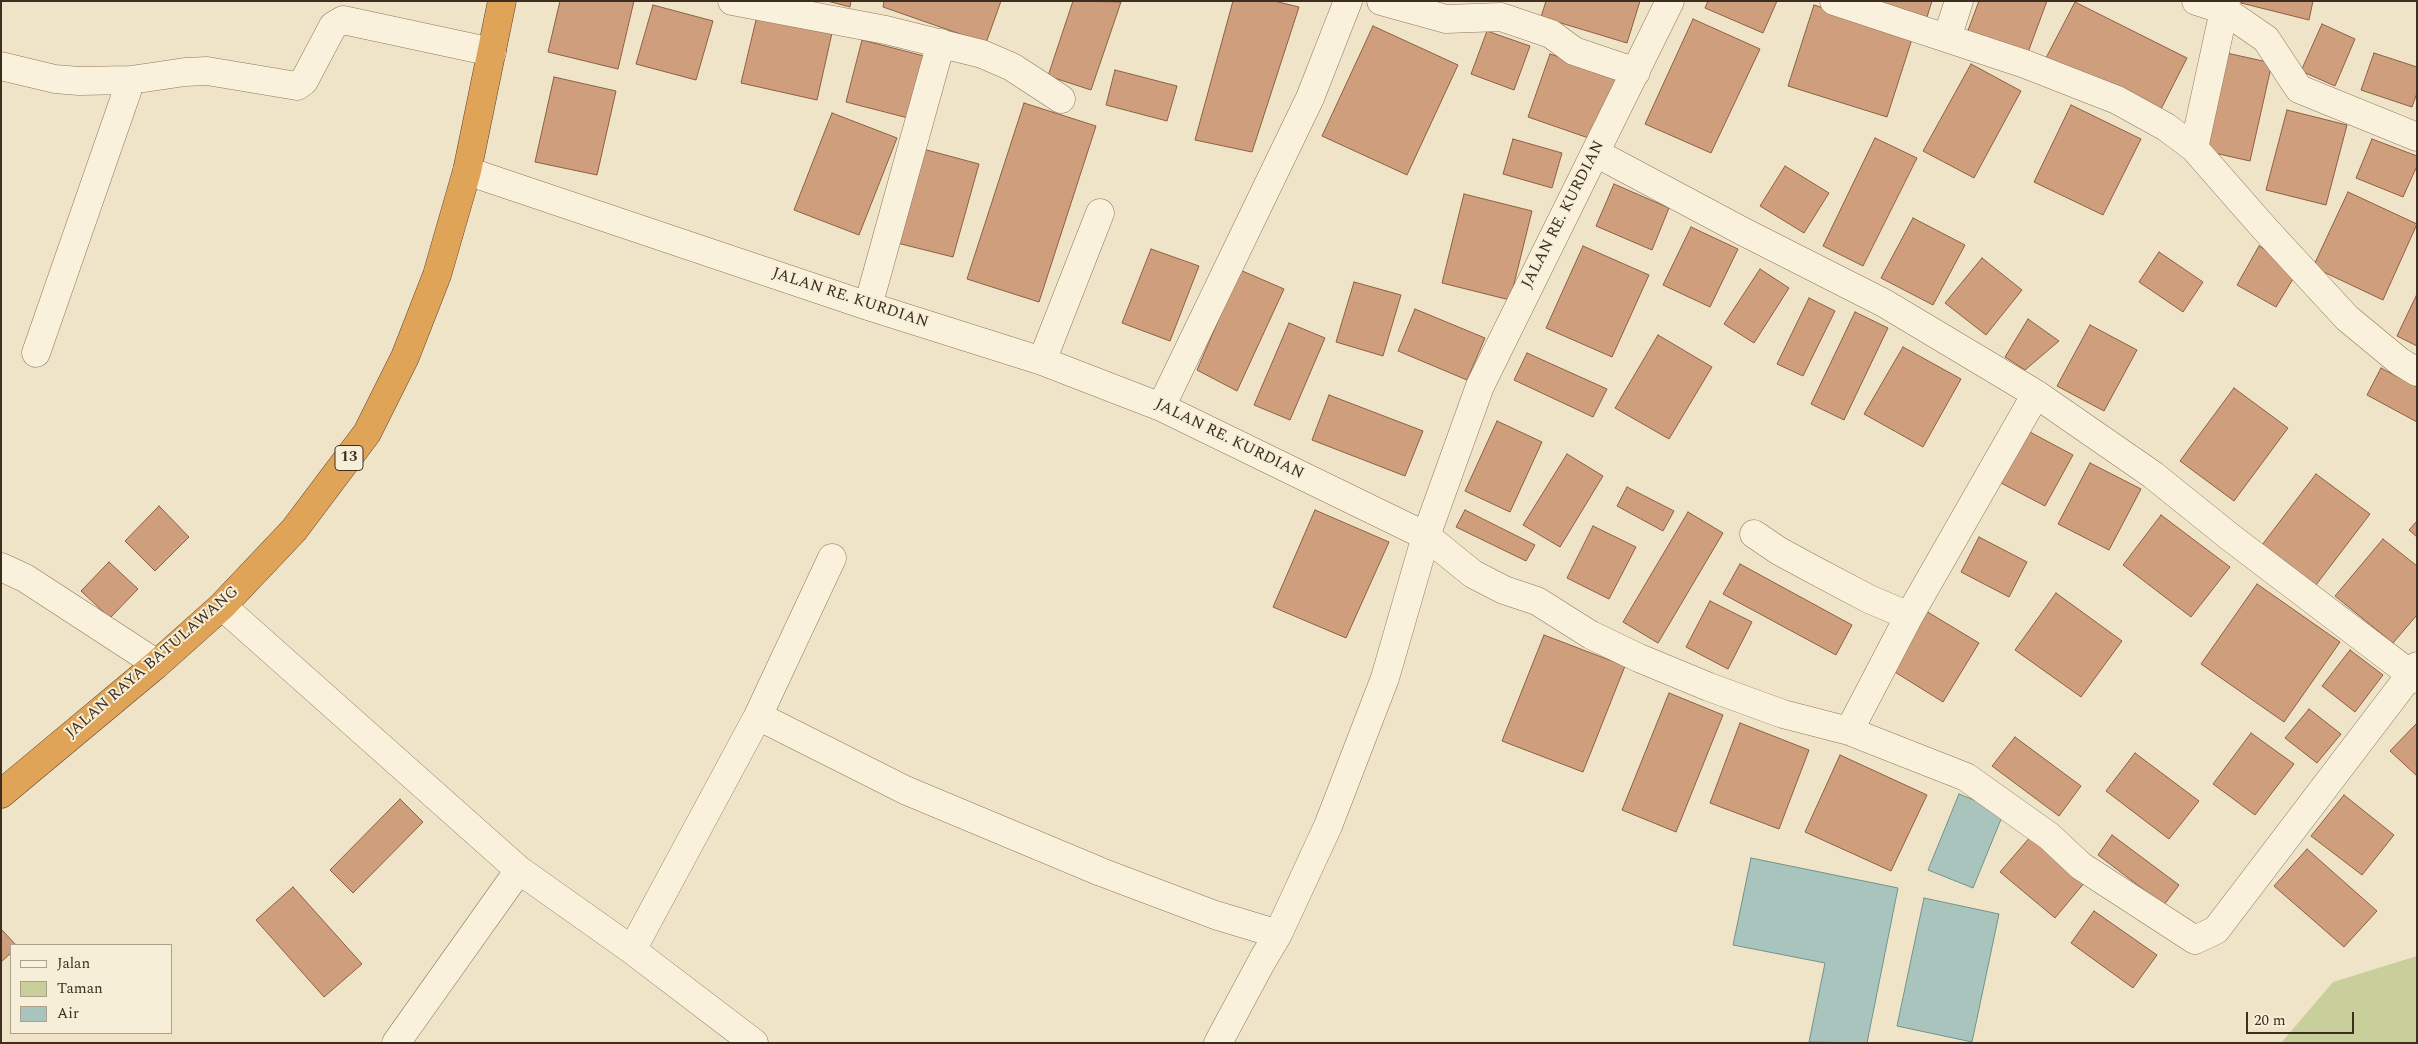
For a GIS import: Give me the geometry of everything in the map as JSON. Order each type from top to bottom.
[{"type":"highway","name":"JALAN RAYA BATULAWANG","points":[[1,794],[157,664],[222,606],[294,530],[367,433],[405,357],[438,275],[467,171],[502,1]]},
{"type":"street","points":[[732,1],[858,13],[941,43],[982,54],[1004,64],[1061,99]]},
{"type":"street","points":[[1162,407],[1310,98],[1348,1]]},
{"type":"street","points":[[1381,1],[1446,19],[1502,17],[1551,34],[1574,51],[1636,72]]},
{"type":"street","name":"JALAN RE. KURDIAN","points":[[467,171],[868,306],[1042,362],[1162,407],[1426,536],[1480,386],[1670,1]]},
{"type":"street","points":[[1834,1],[2026,64],[2117,100],[2166,127],[2194,148],[2265,230],[2346,318],[2399,362],[2417,372]]},
{"type":"street","points":[[1946,38],[1959,1]]},
{"type":"street","points":[[2196,1],[2225,6],[2266,39],[2299,89],[2417,137]]},
{"type":"street","points":[[2194,148],[2225,6]]},
{"type":"street","points":[[1,66],[55,79],[131,80],[185,72],[207,71],[297,86],[304,82],[333,26],[342,20],[492,52]]},
{"type":"street","points":[[868,306],[941,43]]},
{"type":"street","points":[[36,353],[131,80]]},
{"type":"street","points":[[1218,1043],[1278,934],[1328,826],[1385,678],[1426,536],[1473,574],[1504,590],[1537,601],[1591,636],[1639,658],[1709,687],[1783,714],[1849,731],[1966,777],[2049,836],[2081,866],[2195,940],[2216,930],[2332,774],[2415,673],[2230,537],[2153,475],[2036,394],[1884,303],[1744,232],[1596,153]]},
{"type":"street","points":[[1042,362],[1100,213]]},
{"type":"street","points":[[1849,731],[1909,616],[2036,394]]},
{"type":"street","points":[[1754,534],[1779,551],[1816,571],[1869,599],[1909,616]]},
{"type":"street","points":[[632,950],[758,716],[832,558]]},
{"type":"street","points":[[1,567],[25,578],[157,664]]},
{"type":"street","points":[[222,606],[519,870],[632,950],[754,1043]]},
{"type":"street","points":[[758,716],[904,790],[1101,872],[1215,915],[1278,934]]},
{"type":"street","points":[[396,1043],[519,870]]},
{"type":"green space","points":[[2417,956],[2417,1043],[2281,1043],[2333,982]]},
{"type":"water","points":[[1959,794],[2004,812],[1973,888],[1928,870]]},
{"type":"water","points":[[1751,858],[1898,888],[1867,1043],[1809,1042],[1825,963],[1733,945]]},
{"type":"water","points":[[1924,898],[1999,914],[1972,1042],[1897,1026]]},
{"type":"building","points":[[560,1],[634,1],[618,69],[548,52]]},
{"type":"building","points":[[827,1],[851,1],[850,7]]},
{"type":"building","points":[[884,1],[1001,1],[986,43],[883,7]]},
{"type":"building","points":[[1073,1],[1121,2],[1091,90],[1048,76]]},
{"type":"building","points":[[1233,1],[1274,1],[1299,7],[1252,152],[1195,140]]},
{"type":"building","points":[[1546,1],[1640,1],[1627,43],[1541,17]]},
{"type":"building","points":[[1708,1],[1777,1],[1763,33],[1705,8]]},
{"type":"building","points":[[1877,1],[1932,1],[1927,17]]},
{"type":"building","points":[[1979,1],[2047,1],[2027,55],[1967,33]]},
{"type":"building","points":[[2242,1],[2313,1],[2309,20],[2241,3]]},
{"type":"building","points":[[2075,2],[2187,58],[2158,115],[2046,58]]},
{"type":"building","points":[[653,5],[713,21],[696,80],[636,64]]},
{"type":"building","points":[[1814,5],[1913,36],[1887,117],[1788,86]]},
{"type":"building","points":[[757,16],[832,33],[817,100],[741,83]]},
{"type":"building","points":[[1693,19],[1760,49],[1711,153],[1645,124]]},
{"type":"building","points":[[2322,24],[2355,39],[2335,86],[2301,71]]},
{"type":"building","points":[[1373,26],[1458,65],[1407,175],[1322,136]]},
{"type":"building","points":[[1487,31],[1530,46],[1514,90],[1471,74]]},
{"type":"building","points":[[862,40],[928,57],[912,119],[846,102]]},
{"type":"building","points":[[2222,52],[2272,63],[2250,161],[2201,150]]},
{"type":"building","points":[[2374,53],[2417,67],[2417,93],[2412,107],[2361,90]]},
{"type":"building","points":[[1550,54],[1622,79],[1600,142],[1528,117]]},
{"type":"building","points":[[1971,64],[2021,91],[1974,178],[1923,151]]},
{"type":"building","points":[[1115,70],[1177,86],[1167,121],[1106,105]]},
{"type":"building","points":[[554,77],[616,91],[597,175],[535,162]]},
{"type":"building","points":[[1024,103],[1096,126],[1039,302],[967,279]]},
{"type":"building","points":[[2071,105],[2141,139],[2103,215],[2034,182]]},
{"type":"building","points":[[2287,110],[2347,125],[2326,205],[2266,190]]},
{"type":"building","points":[[832,113],[897,138],[859,235],[794,210]]},
{"type":"building","points":[[1875,138],[1917,158],[1863,266],[1823,246]]},
{"type":"building","points":[[1513,139],[1562,153],[1552,188],[1503,174]]},
{"type":"building","points":[[2372,139],[2417,156],[2417,166],[2403,197],[2356,178]]},
{"type":"building","points":[[923,149],[979,164],[953,257],[897,243]]},
{"type":"building","points":[[1785,166],[1829,193],[1804,233],[1760,206]]},
{"type":"building","points":[[1614,184],[1669,208],[1652,250],[1596,226]]},
{"type":"building","points":[[2348,192],[2417,224],[2383,300],[2313,267]]},
{"type":"building","points":[[1464,194],[1532,211],[1510,300],[1442,283]]},
{"type":"building","points":[[1913,218],[1965,245],[1933,305],[1881,278]]},
{"type":"building","points":[[1691,227],[1738,249],[1710,307],[1663,285]]},
{"type":"building","points":[[1583,246],[1649,275],[1612,357],[1546,328]]},
{"type":"building","points":[[2259,246],[2299,269],[2276,307],[2237,285]]},
{"type":"building","points":[[1151,249],[1199,266],[1170,341],[1122,323]]},
{"type":"building","points":[[2159,252],[2203,282],[2183,312],[2139,282]]},
{"type":"building","points":[[1982,258],[2022,290],[1986,335],[1945,303]]},
{"type":"building","points":[[1760,269],[1789,288],[1754,343],[1724,324]]},
{"type":"building","points":[[1240,270],[1284,289],[1237,391],[1197,370]]},
{"type":"building","points":[[1354,282],[1401,295],[1383,356],[1336,342]]},
{"type":"building","points":[[2417,294],[2417,346],[2397,336]]},
{"type":"building","points":[[1809,298],[1835,311],[1803,376],[1777,364]]},
{"type":"building","points":[[1415,309],[1485,338],[1467,380],[1398,351]]},
{"type":"building","points":[[1855,312],[1888,328],[1844,420],[1811,404]]},
{"type":"building","points":[[2028,319],[2059,341],[2025,370],[2005,357]]},
{"type":"building","points":[[1289,323],[1325,338],[1290,420],[1254,405]]},
{"type":"building","points":[[2090,325],[2137,350],[2104,411],[2057,386]]},
{"type":"building","points":[[1658,335],[1712,367],[1669,439],[1615,408]]},
{"type":"building","points":[[1903,347],[1961,379],[1923,447],[1864,414]]},
{"type":"building","points":[[1527,353],[1607,389],[1593,417],[1514,380]]},
{"type":"building","points":[[2381,368],[2417,387],[2417,422],[2367,395]]},
{"type":"building","points":[[2234,388],[2288,428],[2234,501],[2180,461]]},
{"type":"building","points":[[1329,395],[1423,431],[1405,476],[1312,440]]},
{"type":"building","points":[[1497,421],[1542,442],[1510,512],[1465,491]]},
{"type":"building","points":[[2028,431],[2073,455],[2045,506],[2001,483]]},
{"type":"building","points":[[1567,454],[1603,476],[1560,547],[1523,525]]},
{"type":"building","points":[[2090,463],[2141,489],[2109,550],[2058,524]]},
{"type":"building","points":[[2316,474],[2370,514],[2316,585],[2262,545]]},
{"type":"building","points":[[1627,487],[1674,511],[1663,531],[1617,506]]},
{"type":"building","points":[[159,506],[189,537],[155,571],[125,541]]},
{"type":"building","points":[[1315,510],[1389,542],[1346,638],[1273,607]]},
{"type":"building","points":[[1465,510],[1535,545],[1526,561],[1456,527]]},
{"type":"building","points":[[1688,512],[1723,533],[1658,643],[1623,622]]},
{"type":"building","points":[[2161,515],[2230,567],[2191,617],[2123,565]]},
{"type":"building","points":[[2417,521],[2417,537],[2409,530]]},
{"type":"building","points":[[1593,526],[1636,547],[1609,599],[1567,578]]},
{"type":"building","points":[[1979,537],[2027,562],[2009,597],[1961,572]]},
{"type":"building","points":[[2383,539],[2417,566],[2417,615],[2393,643],[2335,596]]},
{"type":"building","points":[[109,562],[138,589],[110,618],[81,591]]},
{"type":"building","points":[[1740,564],[1852,625],[1836,655],[1723,594]]},
{"type":"building","points":[[2257,584],[2340,642],[2284,722],[2201,664]]},
{"type":"building","points":[[2056,593],[2122,641],[2081,697],[2015,650]]},
{"type":"building","points":[[1710,601],[1752,622],[1728,669],[1686,647]]},
{"type":"building","points":[[1926,611],[1979,643],[1943,702],[1890,669]]},
{"type":"building","points":[[1544,635],[1625,666],[1583,772],[1502,741]]},
{"type":"building","points":[[2350,650],[2383,675],[2355,712],[2322,686]]},
{"type":"building","points":[[1669,693],[1723,715],[1676,832],[1622,810]]},
{"type":"building","points":[[2309,709],[2341,734],[2317,763],[2285,738]]},
{"type":"building","points":[[1740,723],[1809,750],[1779,829],[1710,803]]},
{"type":"building","points":[[2417,723],[2417,776],[2390,751]]},
{"type":"building","points":[[2251,733],[2294,764],[2255,815],[2213,784]]},
{"type":"building","points":[[2015,737],[2081,786],[2059,816],[1992,766]]},
{"type":"building","points":[[2135,753],[2199,801],[2169,839],[2106,791]]},
{"type":"building","points":[[1840,755],[1927,795],[1891,871],[1805,832]]},
{"type":"building","points":[[2344,795],[2394,835],[2362,875],[2311,836]]},
{"type":"building","points":[[400,799],[423,822],[353,893],[330,870]]},
{"type":"building","points":[[2112,835],[2179,885],[2164,905],[2098,855]]},
{"type":"building","points":[[2031,836],[2085,882],[2055,918],[2000,872]]},
{"type":"building","points":[[2307,849],[2377,911],[2344,947],[2274,886]]},
{"type":"building","points":[[293,887],[362,964],[324,997],[256,920]]},
{"type":"building","points":[[2094,911],[2157,955],[2133,988],[2071,943]]},
{"type":"building","points":[[1,929],[15,944],[10,944],[10,954],[1,962]]}]
